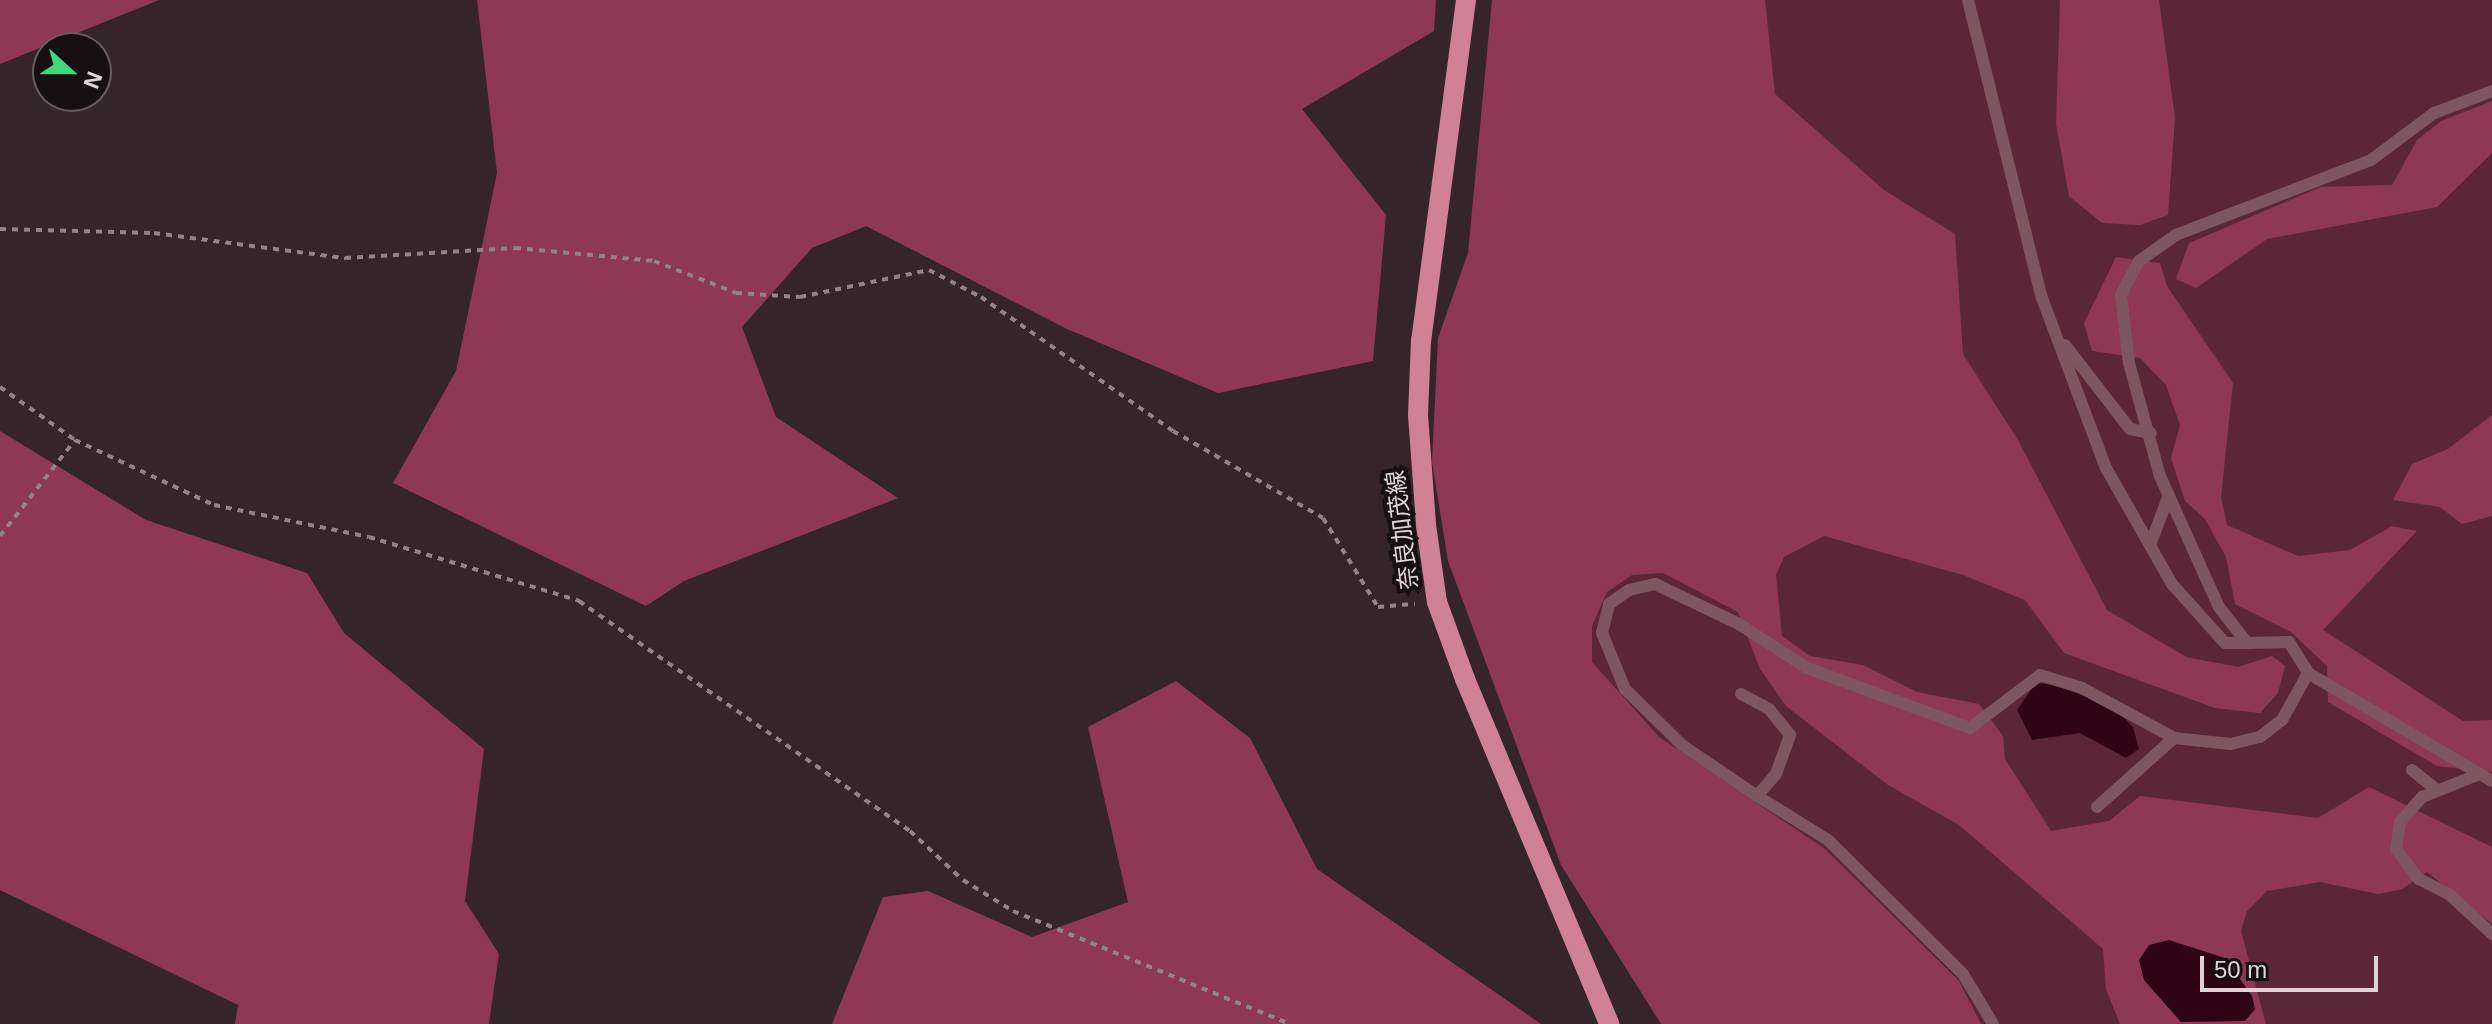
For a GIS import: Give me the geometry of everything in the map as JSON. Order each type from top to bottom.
[{"type":"main road","name":"奈良加茂線","points":[[1466,0],[1421,340],[1419,467],[1437,602],[1609,1024]]},
{"type":"lane","points":[[1968,0],[2042,298],[2061,339],[2072,387],[2106,468],[2172,584],[2225,643],[2289,642],[2308,673],[2477,775],[2492,781]]},
{"type":"lane","points":[[2247,643],[2219,607],[2169,495],[2129,363],[2121,295],[2139,261],[2176,235],[2371,160],[2434,113],[2492,91]]},
{"type":"lane","points":[[2061,339],[2130,429],[2151,433]]},
{"type":"lane","points":[[2150,545],[2169,495]]},
{"type":"lane","points":[[1993,1024],[1963,974],[1828,840],[1682,745],[1625,689],[1602,633],[1609,604],[1629,590],[1655,584],[1739,624],[1807,668],[1970,728],[2040,675],[2082,688],[2174,738],[2231,744],[2260,737],[2282,720],[2308,673]]},
{"type":"lane","points":[[1741,694],[1769,709],[1790,735],[1776,774],[1757,796]]},
{"type":"lane","points":[[2097,807],[2174,738]]},
{"type":"lane","points":[[2412,770],[2433,787]]},
{"type":"lane","points":[[2477,775],[2433,787],[2400,822],[2396,849],[2419,879],[2449,894],[2492,934]]},
{"type":"path","points":[[0,229],[154,233],[345,258],[515,248],[654,261],[736,293],[800,297],[929,270],[981,297],[1173,431],[1323,518],[1378,607],[1437,602]]},
{"type":"path","points":[[0,387],[75,440],[214,505],[369,537],[579,601],[910,831],[963,880],[1013,911],[1290,1024]]},
{"type":"path","points":[[0,536],[75,440]]},
{"type":"shaded area","points":[[0,0],[159,0],[80,32],[32,32],[32,51],[0,64]]},
{"type":"shaded area","points":[[477,0],[1436,0],[1434,31],[1302,109],[1386,215],[1373,361],[1218,393],[1067,329],[866,226],[812,248],[742,327],[776,417],[898,498],[684,581],[646,606],[393,483],[456,371],[497,173]]},
{"type":"shaded area","points":[[1492,0],[1765,0],[1775,94],[1884,190],[1955,234],[1963,354],[2018,440],[2107,610],[2186,657],[2238,667],[2272,656],[2285,666],[2278,693],[2260,713],[2215,708],[2064,653],[2025,600],[1963,575],[1824,536],[1784,557],[1776,575],[1782,636],[1810,656],[1863,665],[1917,692],[1979,704],[2003,736],[2005,759],[2051,831],[2109,821],[2140,796],[2318,818],[2369,787],[2492,847],[2492,924],[2427,872],[2402,889],[2378,894],[2320,882],[2267,891],[2247,911],[2241,931],[2266,1024],[2120,1024],[2106,989],[2103,949],[1959,825],[1888,785],[1786,706],[1760,669],[1738,612],[1663,573],[1632,575],[1607,592],[1592,626],[1592,662],[1659,737],[1825,849],[1959,981],[1981,1024],[1661,1024],[1561,865],[1448,561],[1432,462],[1438,338],[1468,253]]},
{"type":"shaded area","points":[[1494,0],[2492,0],[2492,1024],[1737,1024],[1557,642],[1492,27]]},
{"type":"shaded area","points":[[2060,0],[2159,0],[2175,118],[2168,215],[2140,225],[2102,223],[2069,196],[2056,124]]},
{"type":"shaded area","points":[[2492,101],[2492,153],[2437,207],[2267,239],[2196,288],[2176,279],[2189,243],[2321,187],[2392,185],[2417,140],[2441,121]]},
{"type":"shaded area","points":[[2116,257],[2160,263],[2167,286],[2233,383],[2221,497],[2227,525],[2298,556],[2350,550],[2392,526],[2417,531],[2323,630],[2463,721],[2492,720],[2492,772],[2437,766],[2328,702],[2327,666],[2291,632],[2235,604],[2226,557],[2205,519],[2185,501],[2171,458],[2180,425],[2166,385],[2140,358],[2092,351],[2084,323]]},
{"type":"shaded area","points":[[2492,415],[2492,516],[2462,524],[2440,507],[2393,500],[2412,464],[2448,449]]},
{"type":"shaded area","points":[[0,431],[146,520],[307,573],[344,633],[484,749],[465,901],[499,954],[489,1024],[235,1024],[238,1005],[0,890]]},
{"type":"shaded area","points":[[1176,681],[1250,738],[1317,869],[1541,1024],[832,1024],[883,897],[928,891],[1032,937],[1128,902],[1088,727]]},
{"type":"shaded area","points":[[2036,683],[2061,686],[2117,711],[2133,727],[2139,749],[2126,758],[2080,733],[2032,740],[2017,710]]},
{"type":"shaded area","points":[[2169,940],[2225,958],[2252,996],[2255,1009],[2245,1021],[2181,1022],[2144,980],[2139,960],[2149,945]]}]
